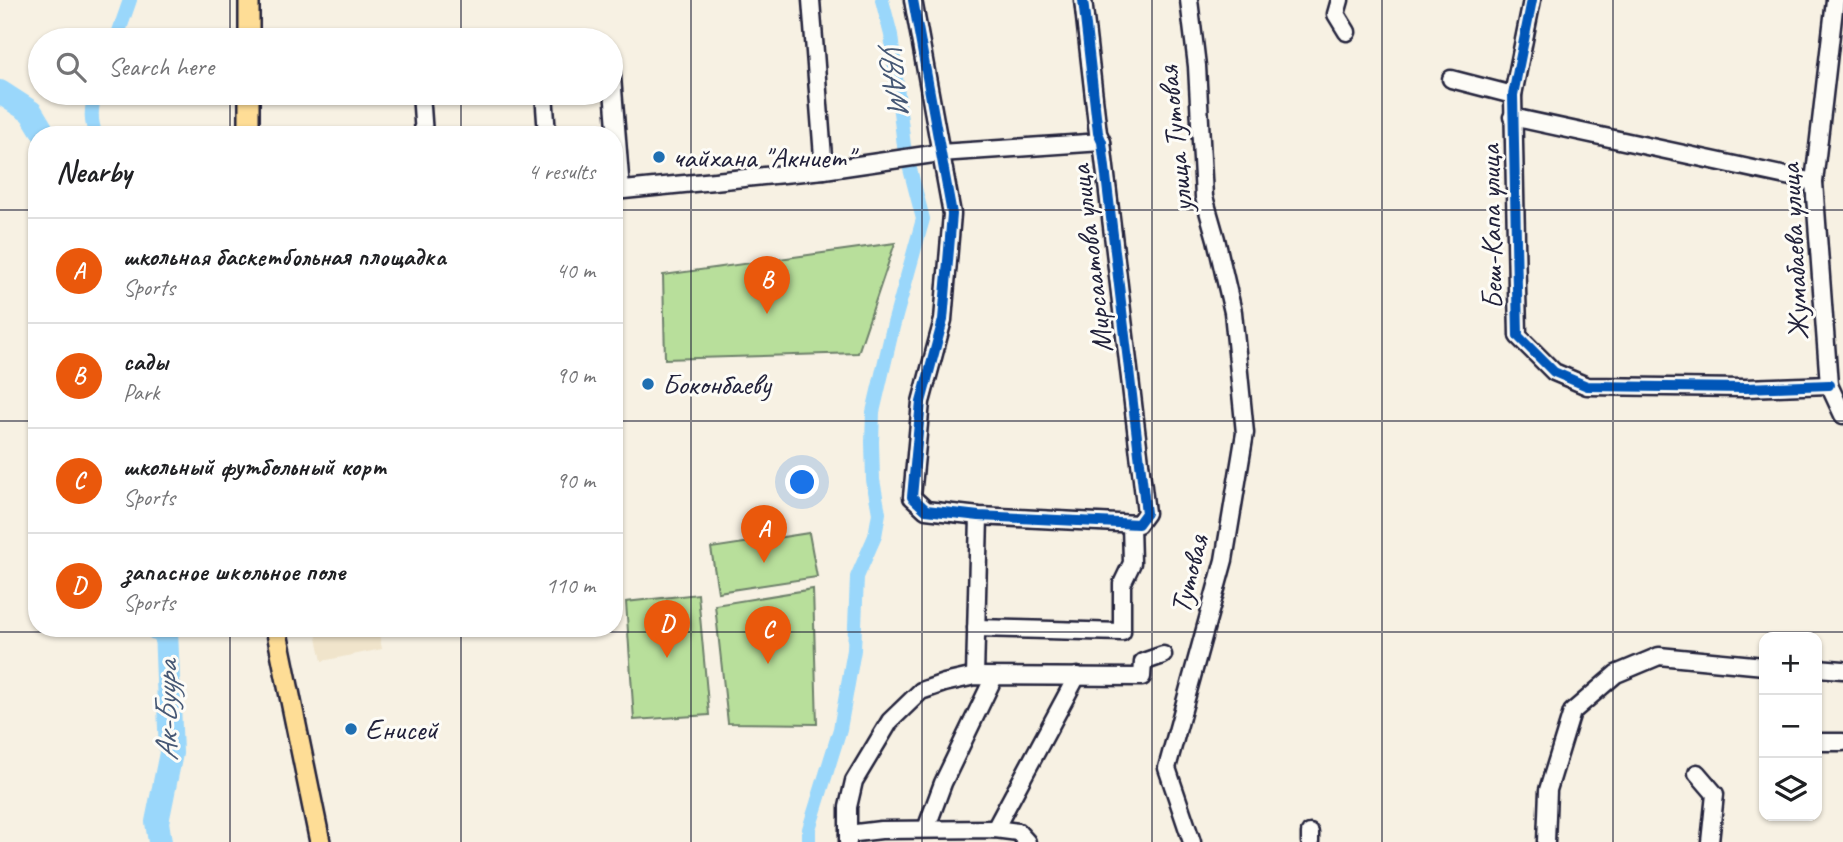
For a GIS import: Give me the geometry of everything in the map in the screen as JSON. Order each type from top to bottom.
[{"type":"main road","points":[[249,0],[249,28]]},
{"type":"main road","points":[[249,105],[249,126]]},
{"type":"main road","points":[[278,637],[320,842]]},
{"type":"street","points":[[811,0],[824,170]]},
{"type":"street","points":[[913,0],[935,154],[952,214],[943,320],[921,402],[912,497],[926,510],[979,516],[1131,524],[1132,563],[1122,584],[1122,632],[976,628]]},
{"type":"street","name":"Мирсаатова улица","points":[[1083,0],[1146,513],[1138,524],[1131,524]]},
{"type":"street","name":"улица Тутовая","points":[[1189,0],[1204,197],[1233,312]]},
{"type":"street","points":[[1340,0],[1336,14],[1348,32]]},
{"type":"street","name":"Беш-Капа улица","points":[[1532,0],[1513,95],[1512,117],[1518,336],[1554,372],[1587,386],[1829,385]]},
{"type":"street","name":"Жумабаева улица","points":[[1835,0],[1814,182],[1829,385],[1843,415]]},
{"type":"street","points":[[1451,79],[1513,95]]},
{"type":"street","points":[[422,105],[423,126]]},
{"type":"street","points":[[545,105],[546,126]]},
{"type":"street","points":[[613,105],[614,126]]},
{"type":"street","points":[[1512,117],[1814,182]]},
{"type":"street","points":[[623,190],[824,170],[935,154],[1102,142]]},
{"type":"street","name":"Тутовая","points":[[1192,842],[1167,768],[1224,559],[1245,433],[1233,312]]},
{"type":"street","points":[[975,676],[979,516]]},
{"type":"street","points":[[1027,842],[1018,832],[995,829],[881,830],[848,838],[848,807],[854,781],[890,721],[921,691],[975,676],[1142,677],[1143,662],[1163,655]]},
{"type":"street","points":[[1546,842],[1548,790],[1572,712],[1616,674],[1659,656],[1759,666]]},
{"type":"street","points":[[1822,668],[1843,670]]},
{"type":"street","points":[[995,829],[1077,676]]},
{"type":"street","points":[[926,829],[943,783],[994,677]]},
{"type":"street","points":[[1822,742],[1843,742]]},
{"type":"street","points":[[1697,773],[1715,794],[1710,842]]},
{"type":"shaded area","points":[[317,637],[380,637],[382,649],[322,661]]},
{"type":"green space","points":[[895,243],[858,353],[665,359],[663,275]]},
{"type":"green space","points":[[809,533],[817,577],[718,592],[711,548]]},
{"type":"green space","points":[[813,589],[817,724],[728,723],[715,605]]},
{"type":"green space","points":[[698,594],[709,715],[634,720],[626,602]]},
{"type":"waterway","points":[[120,28],[130,0]]},
{"type":"waterway","name":"УВАМ","points":[[809,842],[809,829],[840,729],[854,650],[857,577],[875,536],[879,513],[873,480],[873,412],[923,219],[904,146],[891,35],[882,0]]},
{"type":"waterway","name":"Ак-Буура","points":[[0,92],[31,112],[40,126]]},
{"type":"waterway","points":[[93,105],[94,126]]},
{"type":"waterway","name":"Ак-Буура","points":[[160,842],[157,822],[171,753],[166,637]]},
{"type":"cycle path","points":[[913,0],[952,214],[943,320],[921,402],[912,497],[926,510],[979,516],[1138,524],[1146,513],[1083,0]]},
{"type":"cycle path","points":[[1532,0],[1513,95],[1518,336],[1554,372],[1587,386],[1746,388],[1829,385]]},
{"type":"place","name":"чайхана \"Акниет\"","points":[[659,157]]},
{"type":"place","name":"сады","points":[[767,314]]},
{"type":"place","name":"Боконбаеву","points":[[648,384]]},
{"type":"place","name":"школьная баскетбольная площадка","points":[[764,563]]},
{"type":"place","name":"запасное школьное поле","points":[[667,658]]},
{"type":"place","name":"школьный футбольный корт","points":[[768,664]]},
{"type":"place","name":"Енисей","points":[[351,729]]}]
